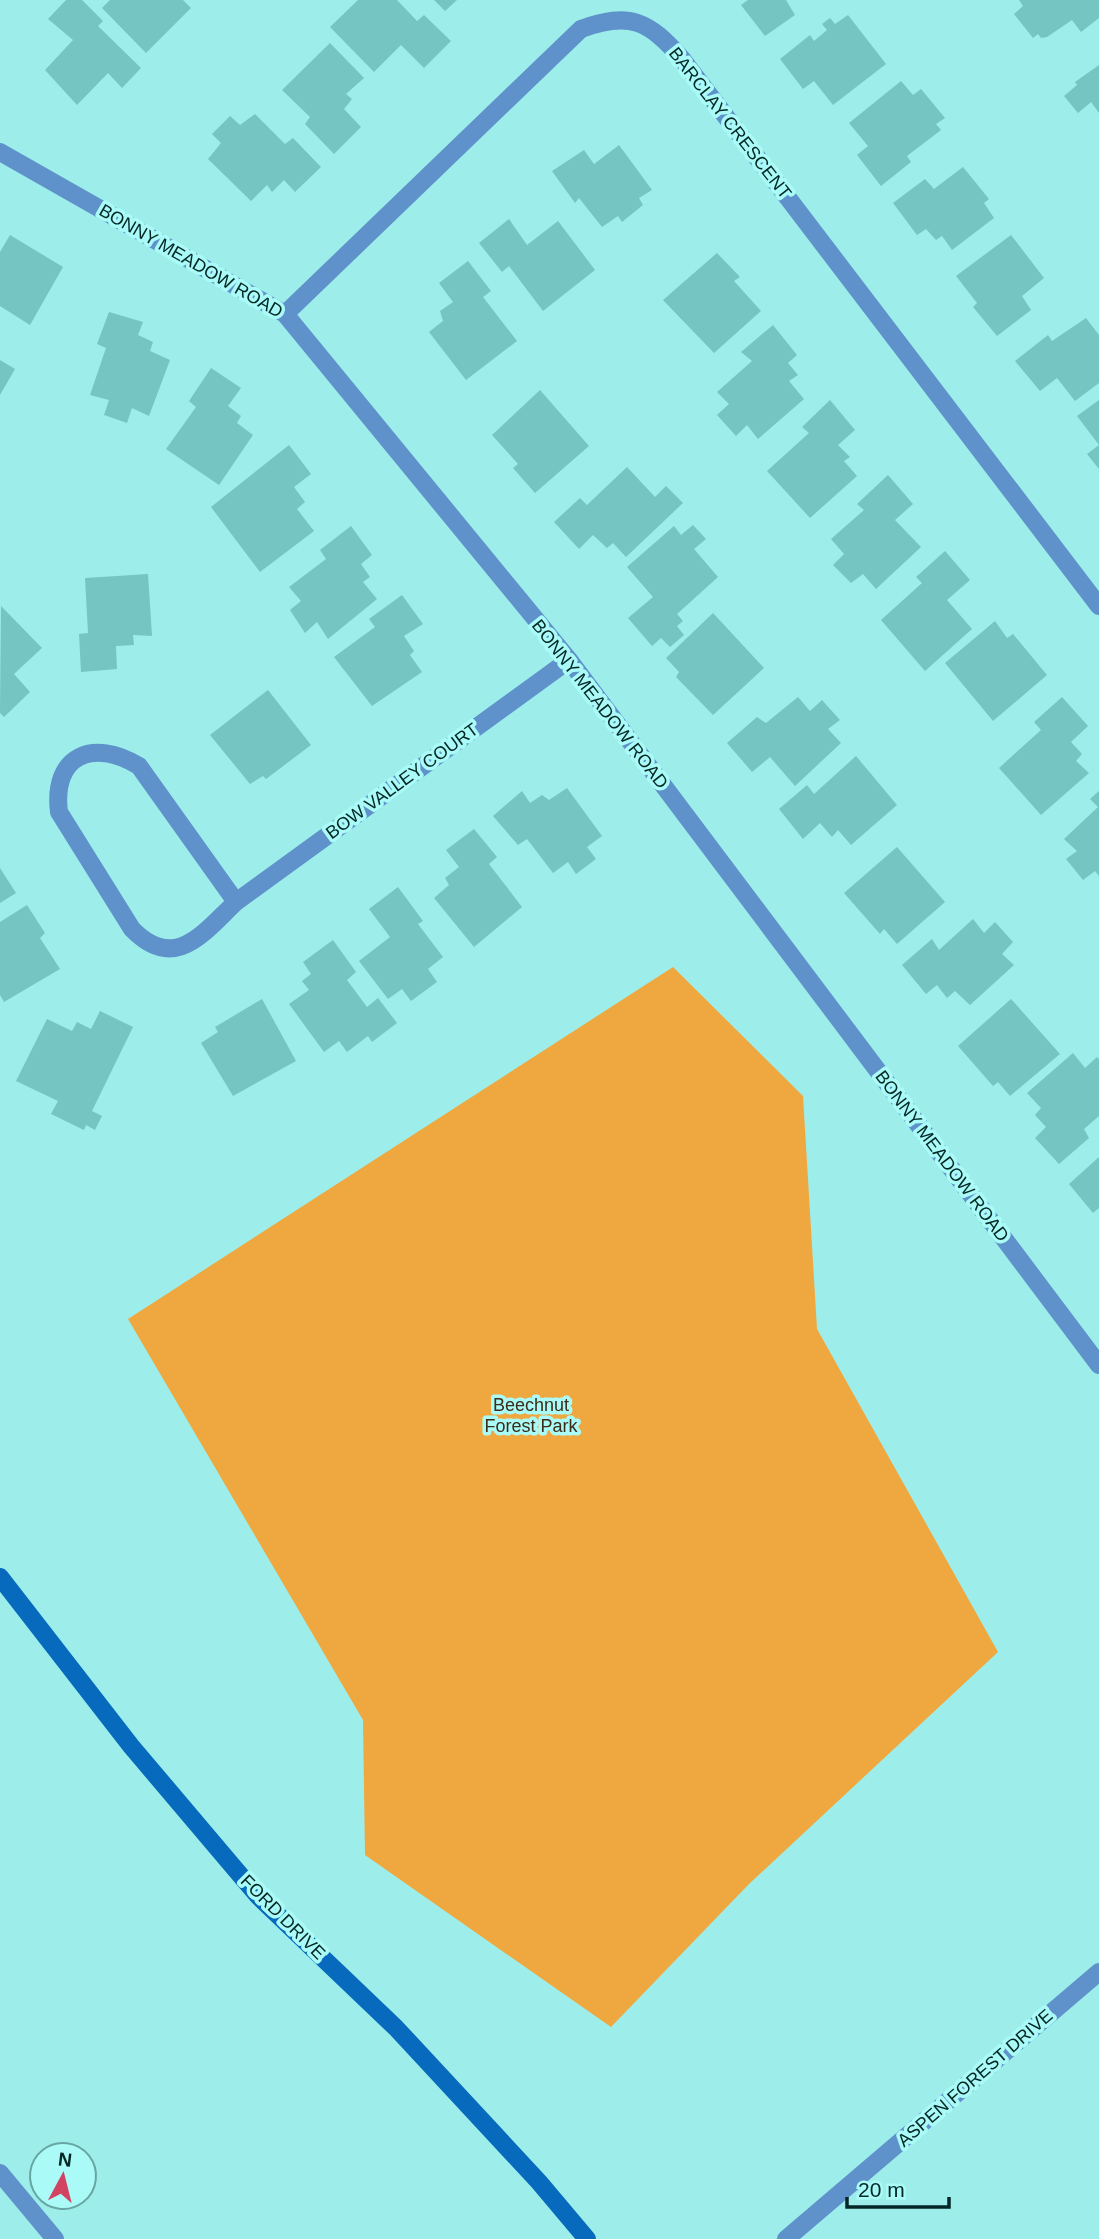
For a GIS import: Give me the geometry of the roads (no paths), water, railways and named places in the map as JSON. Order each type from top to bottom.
[{"type":"main road","name":"FORD DRIVE","points":[[0,1577],[131,1746],[258,1896],[396,2028],[539,2182],[587,2239]]},
{"type":"street","name":"BARCLAY CRESCENT","points":[[285,314],[581,29],[608,19],[633,22],[659,33],[682,59],[1099,606]]},
{"type":"street","name":"BONNY MEADOW ROAD","points":[[0,152],[285,314],[569,660],[1097,1358]]},
{"type":"street","name":"BOW VALLEY COURT","points":[[236,902],[139,766],[120,754],[101,751],[82,755],[72,762],[57,792],[60,812],[132,929],[144,942],[158,948],[177,949],[194,942],[236,902],[569,660]]},
{"type":"street","name":"ASPEN FOREST DRIVE","points":[[786,2239],[1099,1972]]},
{"type":"street","points":[[0,2173],[55,2239]]},
{"type":"park label","name":"Beechnut Forest Park","points":[[531,1415]]}]
